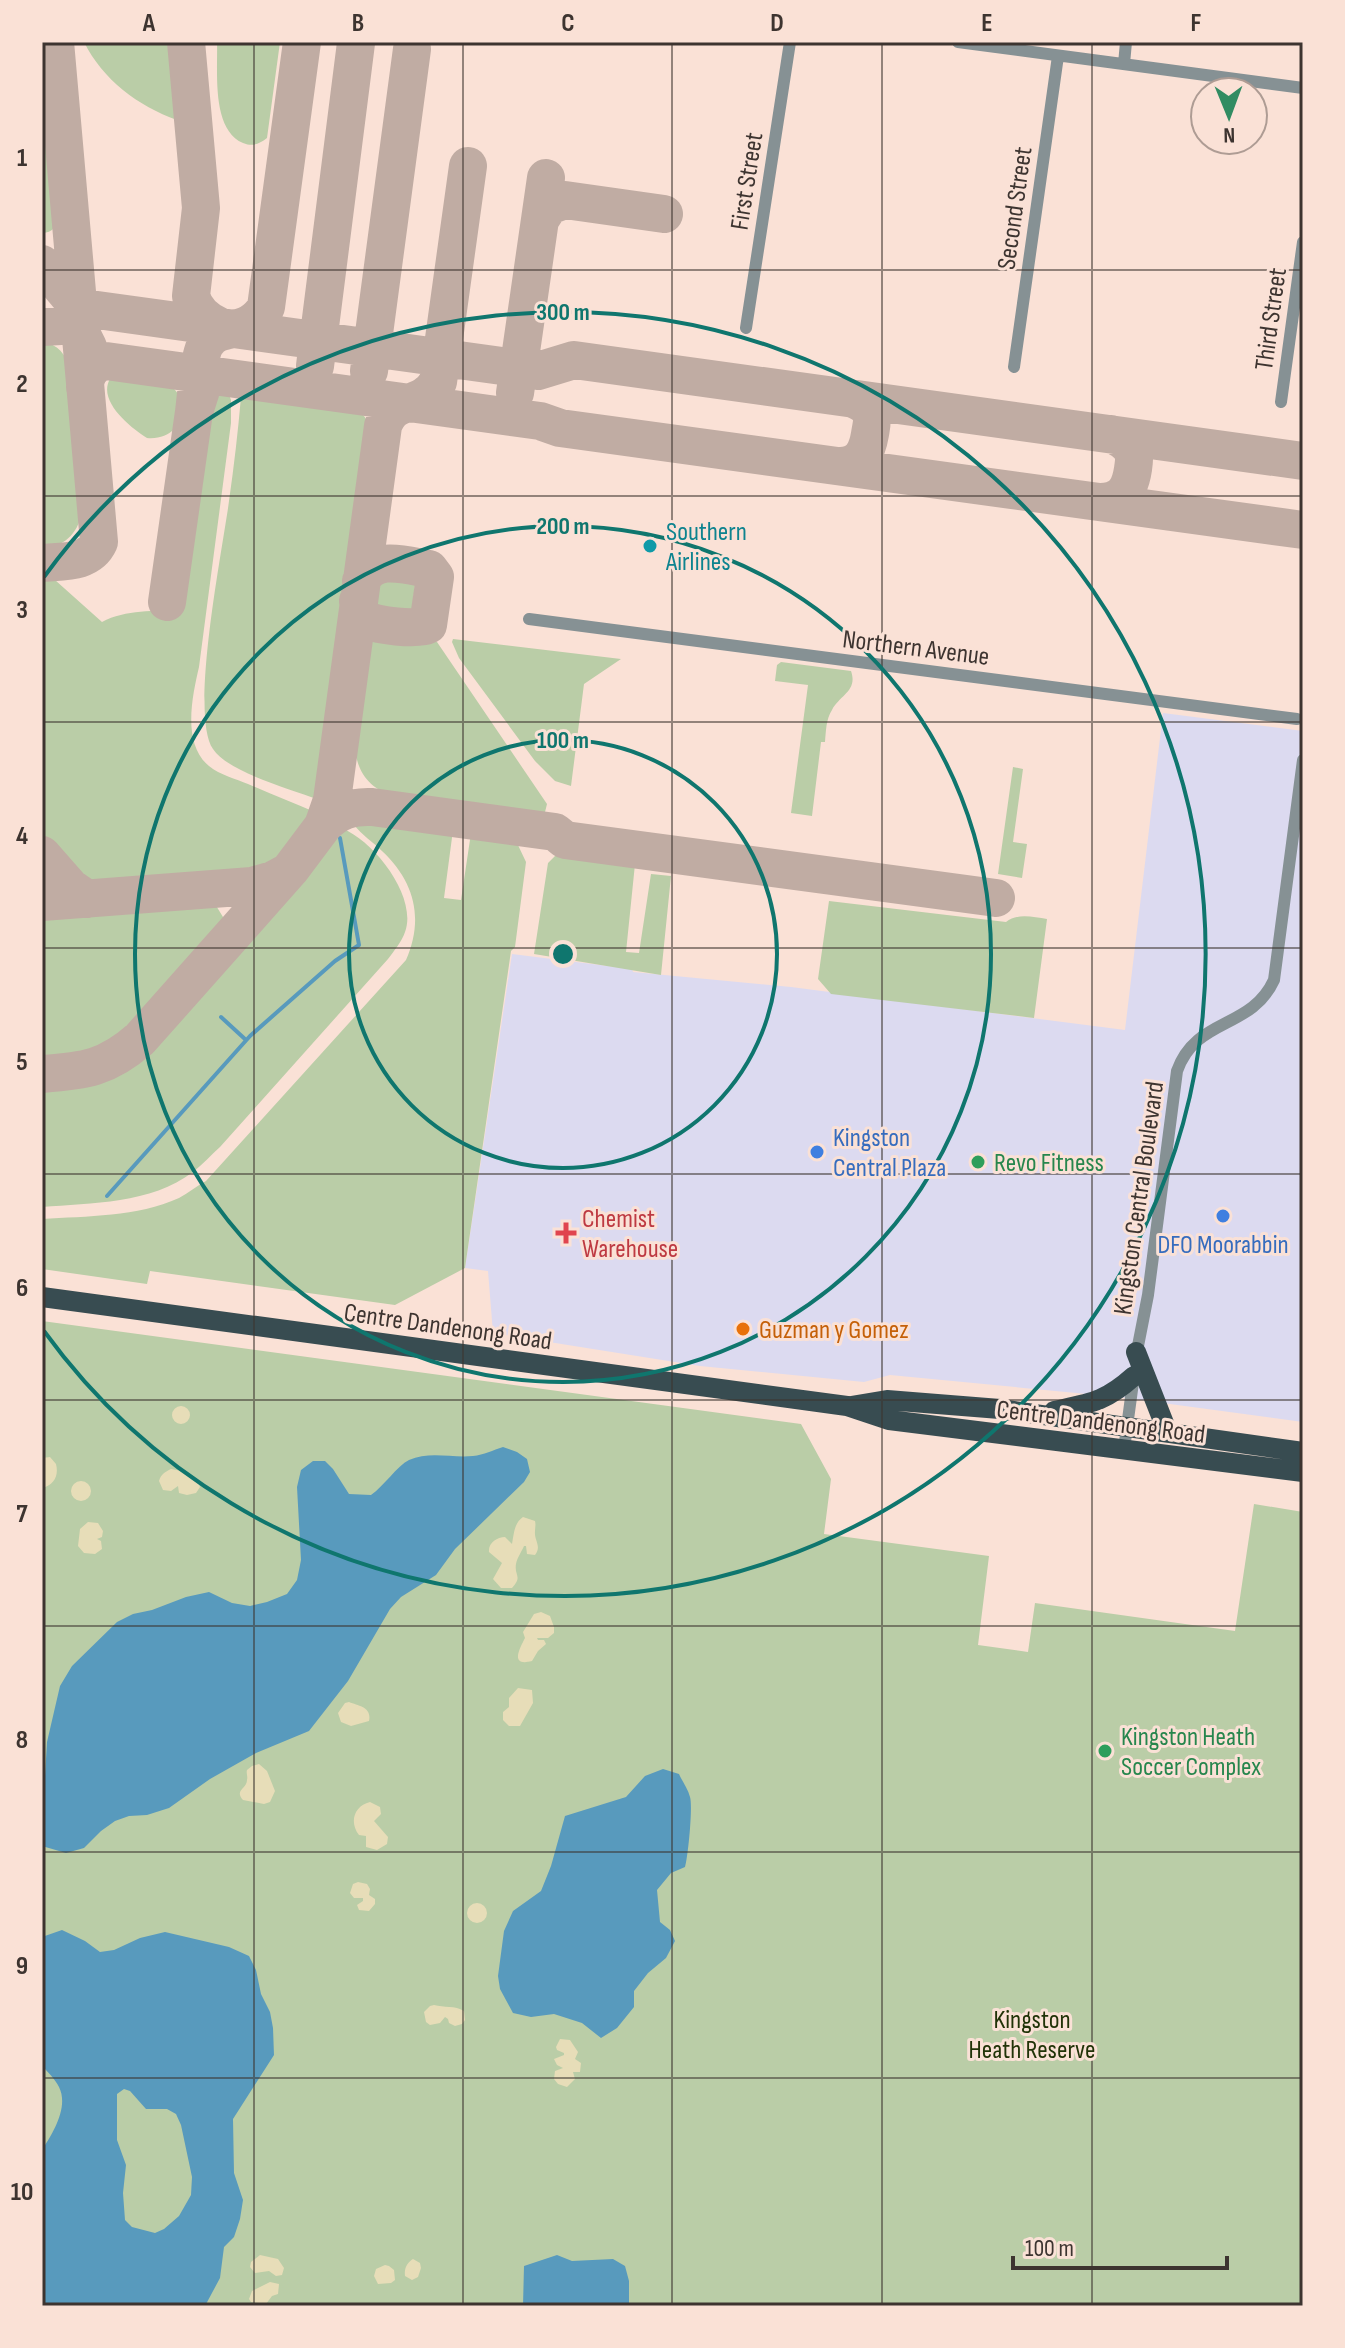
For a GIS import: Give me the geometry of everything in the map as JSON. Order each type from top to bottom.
[{"type":"main road","name":"Centre Dandenong Road","points":[[42,1297],[847,1406],[889,1420],[1303,1472]]},
{"type":"main road","points":[[1136,1352],[1167,1431]]},
{"type":"main road","points":[[1039,1414],[1105,1399],[1134,1376]]},
{"type":"main road","name":"Centre Dandenong Road","points":[[847,1406],[887,1400],[1000,1409],[1303,1452]]},
{"type":"street","name":"First Street","points":[[746,328],[790,42]]},
{"type":"street","points":[[958,42],[1303,88]]},
{"type":"street","points":[[1124,64],[1126,42]]},
{"type":"street","name":"Second Street","points":[[1014,367],[1058,56]]},
{"type":"street","name":"Third Street","points":[[1281,402],[1303,242]]},
{"type":"street","name":"Northern Avenue","points":[[529,619],[1301,719]]},
{"type":"street","name":"Kingston Central Boulevard","points":[[1124,1449],[1136,1352],[1152,1268],[1177,1071],[1198,1039],[1254,1008],[1268,993],[1274,980],[1303,760]]},
{"type":"shaded area","name":"Kingston Central Plaza","points":[[1163,713],[1303,731],[1303,1422],[1118,1397],[890,1375],[864,1382],[700,1366],[493,1333],[488,1271],[465,1268],[512,954],[632,969],[633,972],[791,987],[1125,1030]]},
{"type":"green space","points":[[84,42],[171,42],[177,120],[135,99],[111,80]]},
{"type":"green space","points":[[217,42],[280,42],[267,138],[259,143],[243,143],[226,126],[218,98]]},
{"type":"green space","points":[[42,94],[49,105],[58,219],[53,229],[43,233]]},
{"type":"green space","points":[[42,342],[60,351],[70,370],[81,514],[77,528],[68,538],[57,546],[42,549]]},
{"type":"green space","points":[[120,375],[153,378],[171,386],[178,394],[182,411],[175,428],[168,434],[147,438],[125,421],[112,405],[107,387],[110,379]]},
{"type":"green space","points":[[228,392],[231,423],[192,706],[192,733],[201,757],[213,769],[317,813],[290,850],[272,863],[249,873],[103,887],[76,874],[42,837],[42,576],[55,580],[102,622],[131,613],[180,609],[208,410],[217,397]]},
{"type":"green space","points":[[244,394],[355,409],[366,419],[370,432],[321,797],[317,799],[260,779],[232,765],[213,749],[207,731],[206,668],[210,630],[241,397]]},
{"type":"green space","points":[[384,576],[416,578],[411,617],[383,613],[372,603],[372,589]]},
{"type":"green space","points":[[388,635],[437,642],[547,804],[544,816],[400,798],[382,791],[369,781],[360,769],[354,740],[362,662],[372,636]]},
{"type":"green space","points":[[453,639],[621,659],[584,684],[571,786],[555,781],[535,761],[459,658]]},
{"type":"green space","points":[[781,662],[851,671],[853,678],[850,688],[830,714],[825,742],[821,742],[812,816],[791,813],[808,685],[775,681],[777,665]]},
{"type":"green space","points":[[1013,767],[1023,769],[1013,842],[1027,844],[1022,878],[998,874]]},
{"type":"green space","points":[[358,820],[453,830],[444,898],[461,900],[471,833],[517,843],[526,862],[465,1268],[395,1305],[150,1271],[147,1284],[42,1269],[42,1219],[146,1209],[179,1198],[206,1181],[406,960],[414,930],[413,902],[409,888],[393,863],[354,825]]},
{"type":"green space","points":[[343,829],[368,845],[380,858],[399,887],[405,903],[405,932],[388,959],[220,1147],[193,1172],[176,1183],[140,1196],[100,1203],[42,1207],[42,1085],[92,1078],[138,1055],[334,835]]},
{"type":"green space","points":[[555,856],[635,864],[626,952],[639,953],[651,874],[671,876],[661,975],[534,954],[548,863]]},
{"type":"green space","points":[[190,900],[215,904],[223,917],[222,929],[139,1026],[116,1046],[92,1057],[42,1064],[42,913]]},
{"type":"green space","points":[[829,901],[1006,922],[1020,917],[1047,919],[1034,1018],[831,994],[818,979]]},
{"type":"green space","name":"Kingston Heath Reserve","points":[[42,1321],[801,1424],[831,1479],[824,1534],[989,1556],[978,1645],[1028,1652],[1035,1603],[1235,1631],[1254,1504],[1303,1512],[1303,2306],[42,2306]]},
{"type":"sand","points":[[177,1406],[185,1406],[190,1415],[188,1422],[177,1424],[172,1419],[172,1411]]},
{"type":"sand","points":[[50,1457],[56,1464],[56,1476],[50,1485],[42,1488],[42,1458]]},
{"type":"sand","points":[[171,1469],[187,1472],[197,1480],[200,1487],[196,1493],[179,1493],[178,1486],[171,1491],[163,1490],[159,1481]]},
{"type":"sand","points":[[81,1481],[88,1484],[91,1491],[88,1498],[81,1501],[74,1498],[71,1491],[74,1484]]},
{"type":"sand","points":[[523,1517],[535,1521],[537,1552],[535,1555],[527,1554],[524,1546],[516,1564],[517,1581],[512,1588],[501,1588],[493,1579],[502,1563],[489,1552],[490,1546],[496,1539],[505,1537],[512,1544],[516,1526]]},
{"type":"sand","points":[[88,1522],[98,1523],[103,1531],[102,1537],[97,1539],[101,1541],[102,1549],[95,1554],[84,1553],[78,1546],[80,1529]]},
{"type":"sand","points":[[541,1612],[550,1616],[554,1633],[548,1638],[537,1638],[546,1644],[532,1661],[520,1661],[518,1656],[525,1638],[523,1632],[534,1614]]},
{"type":"sand","points":[[518,1688],[532,1690],[533,1703],[520,1726],[509,1726],[503,1720],[503,1712],[509,1707],[509,1698]]},
{"type":"sand","points":[[349,1702],[367,1710],[369,1721],[351,1726],[341,1722],[338,1713]]},
{"type":"sand","points":[[259,1764],[267,1771],[275,1791],[270,1802],[264,1804],[243,1800],[240,1794],[246,1783],[247,1770]]},
{"type":"sand","points":[[370,1802],[380,1807],[381,1814],[374,1821],[388,1837],[387,1844],[377,1850],[366,1847],[366,1836],[359,1835],[354,1825],[357,1811]]},
{"type":"sand","points":[[353,1884],[367,1884],[369,1895],[375,1899],[369,1911],[359,1910],[357,1905],[363,1898],[354,1898],[350,1893]]},
{"type":"sand","points":[[477,1903],[484,1906],[487,1913],[484,1920],[477,1923],[470,1920],[467,1913],[470,1906]]},
{"type":"sand","points":[[434,2005],[461,2009],[465,2020],[455,2026],[445,2017],[440,2023],[430,2025],[424,2012]]},
{"type":"sand","points":[[560,2039],[570,2040],[578,2052],[575,2059],[581,2063],[580,2072],[573,2072],[575,2079],[567,2087],[554,2079],[555,2071],[563,2068],[554,2059],[564,2055],[556,2047]]},
{"type":"sand","points":[[260,2255],[278,2259],[284,2268],[282,2275],[276,2276],[269,2271],[255,2273],[250,2267],[251,2262]]},
{"type":"sand","points":[[413,2259],[420,2263],[421,2268],[418,2277],[412,2280],[405,2273],[406,2266]]},
{"type":"sand","points":[[385,2265],[394,2270],[395,2280],[378,2284],[374,2276],[376,2269]]},
{"type":"sand","points":[[270,2282],[279,2284],[278,2294],[266,2304],[251,2302],[252,2291]]},
{"type":"water","points":[[503,1447],[527,1459],[530,1472],[524,1482],[455,1549],[436,1575],[401,1597],[390,1609],[348,1681],[309,1731],[256,1753],[210,1779],[169,1808],[115,1821],[84,1848],[66,1853],[42,1846],[42,1788],[47,1742],[60,1686],[72,1666],[117,1622],[133,1614],[209,1592],[232,1603],[250,1606],[287,1594],[297,1580],[301,1560],[297,1487],[301,1470],[313,1461],[325,1461],[349,1494],[371,1495],[400,1467],[417,1457],[477,1455]]},
{"type":"water","points":[[663,1769],[679,1774],[691,1802],[685,1867],[671,1873],[657,1890],[660,1922],[670,1930],[675,1941],[666,1958],[648,1973],[634,1991],[634,2007],[617,2028],[601,2038],[582,2023],[554,2014],[531,2017],[513,2013],[500,1989],[498,1976],[504,1931],[513,1911],[541,1891],[565,1816],[626,1797],[645,1776]]},
{"type":"water","points":[[62,1930],[100,1952],[165,1932],[229,1947],[249,1956],[256,1970],[261,1994],[270,2012],[274,2055],[233,2119],[234,2173],[243,2200],[234,2237],[224,2247],[220,2278],[205,2306],[42,2306],[42,2150],[58,2120],[62,2095],[42,2066],[42,1937]],"holes":[[[124,2089],[130,2091],[146,2109],[167,2109],[176,2114],[192,2177],[191,2195],[179,2216],[155,2233],[132,2227],[125,2220],[123,2193],[126,2165],[117,2140],[117,2094]]]},
{"type":"water","points":[[557,2255],[572,2261],[613,2259],[625,2266],[629,2281],[629,2306],[523,2306],[524,2266]]},
{"type":"waterway","points":[[107,1196],[250,1036],[335,961],[359,945],[340,838]]},
{"type":"waterway","points":[[221,1017],[246,1040]]},
{"type":"taxiway","points":[[42,563],[82,558],[99,542],[55,42]]},
{"type":"taxiway","points":[[186,42],[201,208],[191,296],[201,314],[219,326]]},
{"type":"taxiway","points":[[194,412],[200,365],[207,342],[220,332],[251,323],[266,307],[302,42]]},
{"type":"taxiway","points":[[315,366],[356,43]]},
{"type":"taxiway","points":[[369,371],[412,49]]},
{"type":"taxiway","points":[[42,1074],[95,1066],[117,1056],[140,1039],[290,870],[323,826],[332,800],[383,426],[394,410],[423,397],[438,382],[468,166]]},
{"type":"taxiway","points":[[515,393],[546,178]]},
{"type":"taxiway","points":[[540,220],[549,206],[565,200],[664,214]]},
{"type":"taxiway","points":[[42,264],[73,301],[90,309],[538,371],[574,360],[1303,461]]},
{"type":"taxiway","points":[[42,327],[80,325],[88,347]]},
{"type":"taxiway","points":[[85,387],[91,370],[106,361],[540,421],[560,428],[1303,530]]},
{"type":"taxiway","points":[[167,602],[194,412],[202,387]]},
{"type":"taxiway","points":[[842,466],[854,463],[862,456],[872,424],[868,408],[850,398]]},
{"type":"taxiway","points":[[1101,502],[1124,493],[1133,469],[1132,450],[1123,440],[1111,434]]},
{"type":"taxiway","points":[[358,601],[362,615],[370,621],[406,627],[428,625],[435,577],[429,569],[391,563],[374,567],[361,581]]},
{"type":"taxiway","points":[[323,826],[345,810],[372,807],[555,832],[565,840],[996,898]]},
{"type":"taxiway","points":[[42,855],[71,888],[87,899]]},
{"type":"taxiway","points":[[42,902],[252,886],[288,872]]},
{"type":"place","name":"Southern Airlines","points":[[650,546]]},
{"type":"place","name":"Kingston Central Plaza","points":[[817,1152]]},
{"type":"place","name":"Revo Fitness","points":[[978,1162]]},
{"type":"place","name":"DFO Moorabbin","points":[[1223,1216]]},
{"type":"place","name":"Chemist Warehouse","points":[[566,1233]]},
{"type":"place","name":"Guzman y Gomez","points":[[743,1329]]},
{"type":"place","name":"Kingston Heath Soccer Complex","points":[[1105,1751]]}]
